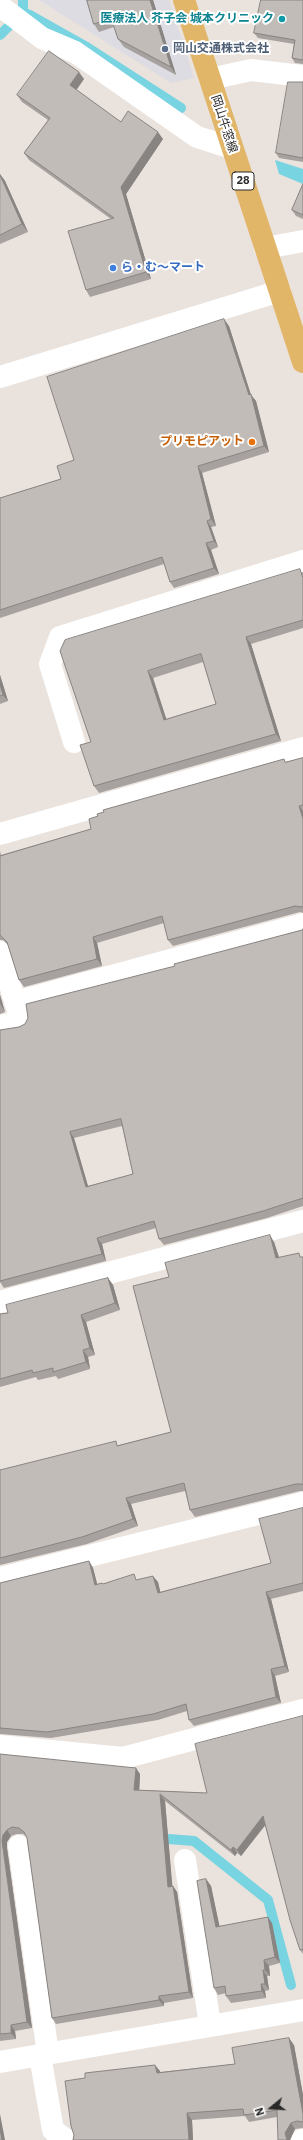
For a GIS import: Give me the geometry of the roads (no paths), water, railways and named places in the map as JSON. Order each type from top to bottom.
[{"type":"main road","name":"岡山牛窓線","points":[[184,0],[303,362]]},
{"type":"street","points":[[11,15],[42,38],[75,52],[197,136],[232,148]]},
{"type":"street","points":[[210,79],[251,70],[303,76]]},
{"type":"street","points":[[265,248],[303,241]]},
{"type":"street","points":[[0,377],[280,291]]},
{"type":"street","points":[[74,742],[50,664],[60,637],[303,561]]},
{"type":"street","points":[[0,834],[303,748]]},
{"type":"street","points":[[15,1002],[303,924]]},
{"type":"street","points":[[0,952],[21,1021],[0,1026]]},
{"type":"street","points":[[0,1302],[303,1221]]},
{"type":"street","points":[[0,1578],[303,1503]]},
{"type":"street","points":[[0,1746],[123,1758],[303,1710]]},
{"type":"street","points":[[19,1846],[53,2130],[66,2140]]},
{"type":"street","points":[[185,1860],[210,2025]]},
{"type":"street","points":[[0,2062],[210,2025],[301,2015]]},
{"type":"water","points":[[275,160],[303,169],[303,184],[279,174]]},
{"type":"waterway","points":[[0,35],[23,12],[23,0]]},
{"type":"waterway","points":[[23,12],[85,46],[181,108]]},
{"type":"waterway","points":[[156,1838],[194,1841],[268,1900],[291,1985]]},
{"type":"place","name":"医療法人 芥子会 城本クリニック","points":[[282,19]]},
{"type":"place","name":"岡山交通株式会社","points":[[165,49]]},
{"type":"place","name":"ら・む〜マート","points":[[113,268]]},
{"type":"place","name":"プリモピアット","points":[[252,442]]}]
